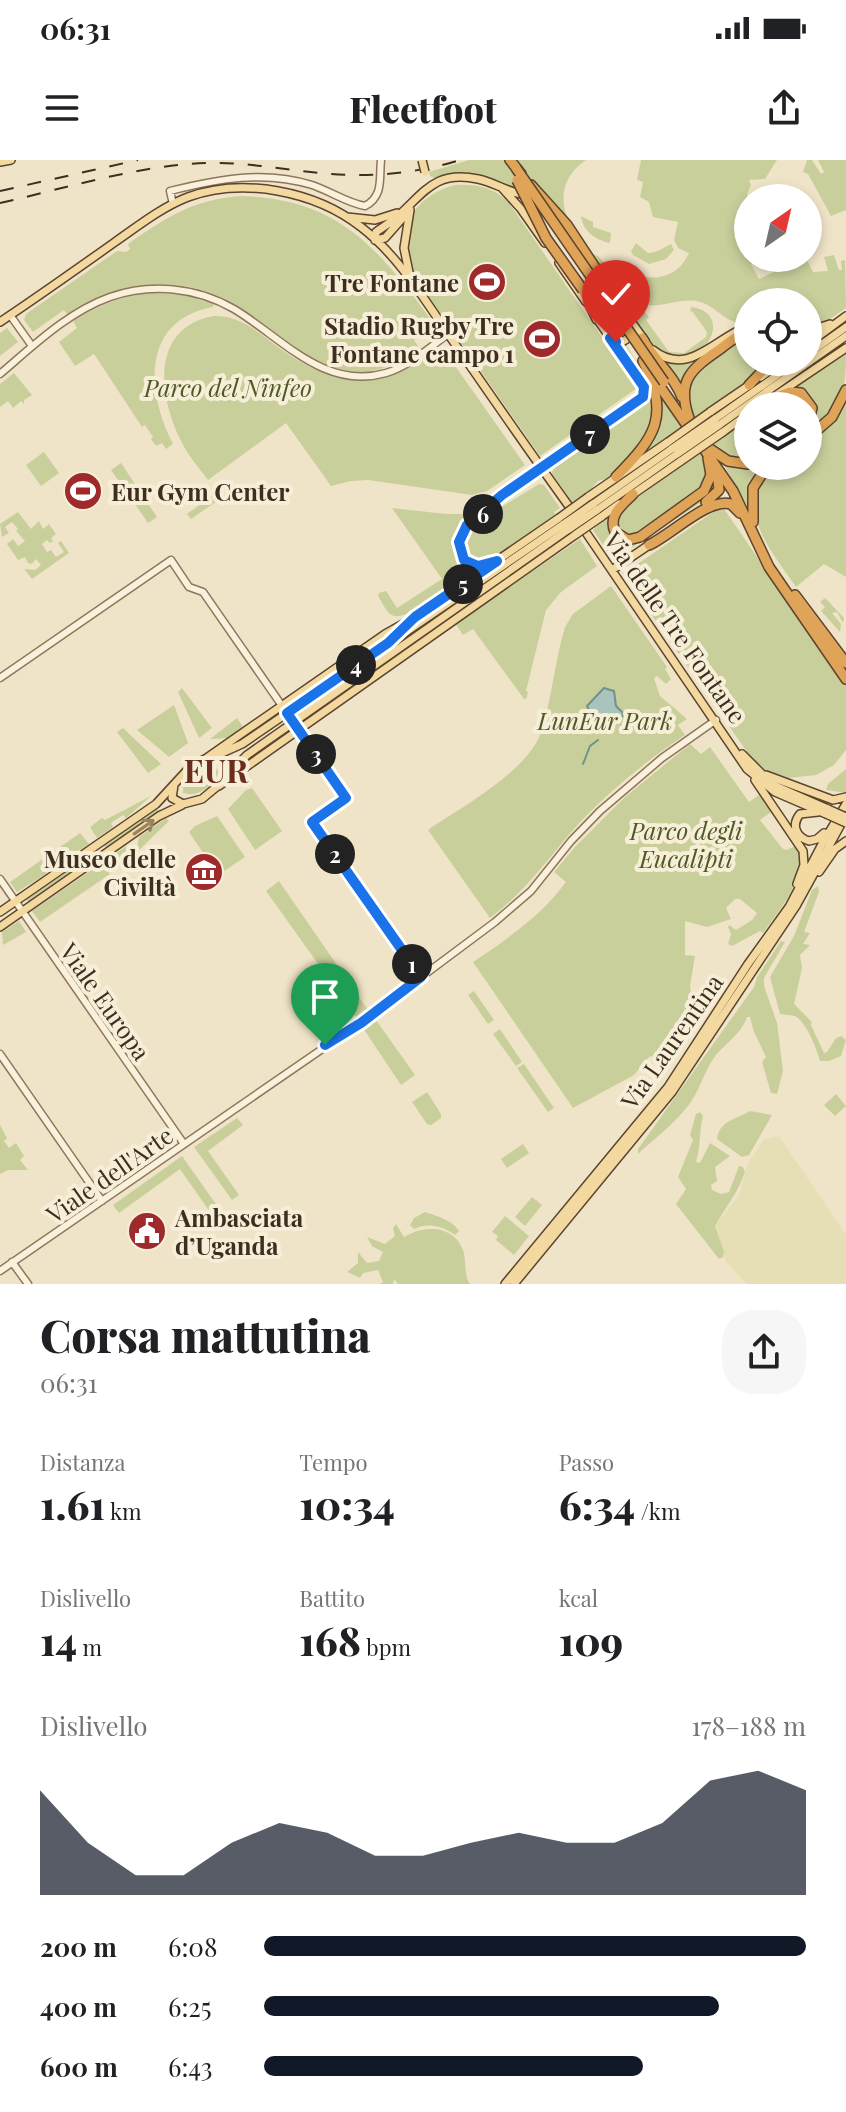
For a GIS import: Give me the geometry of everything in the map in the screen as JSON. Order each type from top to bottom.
[{"type":"highway","points":[[503,160],[660,385],[689,421],[673,377],[639,335]]},
{"type":"highway","points":[[513,164],[562,219],[621,307]]},
{"type":"highway","points":[[513,164],[660,385],[657,413],[650,434],[639,452],[614,479]]},
{"type":"highway","points":[[517,180],[546,238],[583,290],[597,319]]},
{"type":"highway","points":[[684,401],[685,385],[693,369],[734,339]]},
{"type":"highway","points":[[749,385],[758,376]]},
{"type":"highway","points":[[822,427],[830,420],[846,390]]},
{"type":"highway","points":[[708,451],[734,462]]},
{"type":"highway","points":[[633,494],[612,519],[616,533],[630,540],[640,537],[704,491],[711,473],[708,451]]},
{"type":"highway","points":[[708,451],[727,474],[750,525]]},
{"type":"highway","points":[[649,545],[717,494],[720,479],[708,451]]},
{"type":"highway","points":[[750,525],[753,488],[758,480]]},
{"type":"highway","points":[[649,545],[712,504],[721,501],[735,507],[750,525],[846,679]]},
{"type":"highway","points":[[794,598],[824,623],[846,653]]},
{"type":"highway","points":[[794,598],[846,663]]},
{"type":"highway","points":[[794,598],[846,672]]},
{"type":"main road","points":[[0,162],[11,160]]},
{"type":"main road","points":[[422,160],[428,186]]},
{"type":"main road","points":[[375,240],[382,241],[388,237],[414,200],[428,186],[443,179],[463,177],[487,181],[522,196],[521,209]]},
{"type":"main road","points":[[497,561],[480,566],[462,557],[459,542],[465,528],[502,495],[642,398],[644,387],[521,209],[502,188]]},
{"type":"main road","points":[[0,322],[173,204],[218,189],[264,189],[313,202],[345,216],[375,240],[412,283],[568,505]]},
{"type":"main road","points":[[345,216],[379,219],[408,209]]},
{"type":"main road","points":[[408,209],[404,251],[412,283]]},
{"type":"main road","points":[[562,226],[639,335],[663,357],[685,361],[734,334]]},
{"type":"main road","points":[[822,328],[846,316]]},
{"type":"main road","points":[[822,334],[846,316]]},
{"type":"main road","points":[[822,344],[846,327]]},
{"type":"main road","points":[[610,338],[622,342],[639,335]]},
{"type":"main road","points":[[284,709],[509,566],[844,338]]},
{"type":"main road","points":[[781,392],[846,348]]},
{"type":"main road","points":[[717,422],[749,385],[762,376]]},
{"type":"main road","points":[[219,786],[241,759],[424,642],[537,561],[567,527],[630,478],[717,422],[778,376]]},
{"type":"main road","points":[[717,422],[734,418]]},
{"type":"main road","points":[[595,507],[614,479],[675,451]]},
{"type":"main road","points":[[595,507],[633,494],[675,451]]},
{"type":"main road","points":[[614,479],[630,478]]},
{"type":"main road","points":[[0,912],[156,804],[188,768],[236,748],[385,634],[524,542],[567,527]]},
{"type":"main road","name":"Via delle Tre Fontane","points":[[587,534],[748,766],[776,787],[846,823]]},
{"type":"main road","points":[[524,542],[536,548]]},
{"type":"main road","points":[[612,570],[649,545]]},
{"type":"main road","points":[[536,548],[537,561]]},
{"type":"main road","points":[[508,553],[509,566]]},
{"type":"main road","points":[[509,566],[522,571]]},
{"type":"main road","points":[[0,927],[159,816],[206,796],[509,566]]},
{"type":"main road","points":[[431,606],[440,609]]},
{"type":"main road","points":[[388,643],[415,617]]},
{"type":"main road","points":[[402,645],[424,642]]},
{"type":"main road","points":[[207,759],[225,761],[228,766],[225,777]]},
{"type":"main road","points":[[748,766],[846,808],[816,840],[805,840],[797,833],[795,823],[800,814],[827,812]]},
{"type":"main road","points":[[748,766],[804,854],[803,868],[789,907]]},
{"type":"main road","points":[[174,785],[174,801],[188,803]]},
{"type":"main road","name":"Via delle Tre Fontane","points":[[827,812],[846,808]]},
{"type":"main road","name":"Via Laurentina","points":[[514,1284],[668,1098],[801,898],[846,808]]},
{"type":"main road","name":"Via Laurentina","points":[[505,1284],[666,1090],[789,907],[824,840],[846,808]]},
{"type":"main road","points":[[801,898],[835,849],[846,841]]},
{"type":"street","points":[[173,204],[170,191],[223,179],[265,177],[306,184],[365,206],[374,200],[379,191],[380,161]]},
{"type":"street","points":[[264,189],[265,177]]},
{"type":"street","points":[[0,374],[32,346],[91,305],[143,289],[174,289],[204,295],[226,305],[299,356],[339,373],[362,376],[401,367],[448,334]]},
{"type":"street","points":[[10,315],[32,346]]},
{"type":"street","points":[[0,678],[171,560],[189,587],[203,592],[346,798],[312,822],[421,977],[531,891],[600,811],[686,740],[716,720]]},
{"type":"street","name":"Viale Europa","points":[[0,879],[184,1144]]},
{"type":"street","name":"Viale dell'Arte","points":[[0,1271],[361,1023],[421,977]]},
{"type":"street","points":[[0,1054],[102,1201]]},
{"type":"street","points":[[12,1262],[28,1284]]},
{"type":"shaded area","points":[[779,1136],[846,1235],[846,1284],[747,1284],[726,1262],[715,1226],[739,1195],[748,1163],[764,1140]]},
{"type":"green space","points":[[469,160],[586,160],[567,181],[564,205],[572,229],[589,251],[602,260],[613,285],[545,198],[513,190],[482,176],[460,173],[430,176],[429,172]]},
{"type":"green space","points":[[641,160],[777,160],[765,179],[749,180],[751,184],[734,184],[734,272],[755,272],[759,279],[774,272],[828,271],[824,257],[834,255],[839,270],[842,270],[841,261],[845,260],[846,308],[822,323],[822,288],[734,288],[734,321],[696,301],[657,305],[640,303],[627,287],[630,272],[647,277],[664,276],[678,268],[689,253],[678,248],[674,240],[678,222],[653,217],[649,202],[640,197],[643,182],[637,180]]},
{"type":"green space","points":[[807,160],[812,160],[821,174],[824,172],[818,160],[846,160],[846,210],[831,216],[822,200],[822,184],[813,184],[808,174],[803,172]]},
{"type":"green space","points":[[455,185],[484,188],[497,193],[509,203],[637,388],[540,456],[410,270],[406,241],[412,217],[418,206],[428,198]]},
{"type":"green space","points":[[240,196],[275,199],[305,207],[332,218],[355,234],[396,274],[435,325],[414,340],[420,349],[392,365],[367,372],[344,370],[302,352],[236,305],[216,295],[172,285],[150,285],[107,294],[68,315],[64,310],[33,332],[24,320],[26,314],[117,251],[126,252],[130,249],[128,244],[168,218],[208,201]]},
{"type":"green space","points":[[581,216],[593,222],[593,227],[611,233],[610,243],[591,234],[584,227]]},
{"type":"green space","points":[[636,243],[648,253],[671,244],[674,250],[666,259],[649,264],[633,255],[631,251]]},
{"type":"green space","name":"Parco del Ninfeo","points":[[153,293],[184,295],[214,304],[190,314],[173,327],[162,342],[156,361],[155,381],[164,424],[173,444],[166,449],[162,443],[156,446],[145,425],[142,427],[94,354],[75,366],[59,342],[77,328],[73,321],[92,310],[121,299]]},
{"type":"green space","points":[[625,301],[644,311],[649,317],[646,320],[669,352],[684,353],[706,337],[707,332],[690,312],[691,307],[705,312],[712,320],[713,331],[700,351],[688,357],[673,357],[658,351],[649,342]]},
{"type":"green space","name":"Parco del Ninfeo","points":[[213,316],[232,318],[248,326],[307,365],[355,380],[388,377],[425,356],[430,364],[446,353],[525,465],[487,491],[472,495],[368,480],[331,486],[286,423],[208,480],[180,439],[164,383],[170,348],[179,334],[193,323]]},
{"type":"green space","points":[[7,328],[18,342],[0,356],[0,333]]},
{"type":"green space","points":[[625,343],[653,388],[653,423],[631,459],[572,502],[552,474],[553,469],[646,402],[646,386],[617,345]]},
{"type":"green space","points":[[734,344],[734,376],[754,376],[695,419],[688,404],[687,391],[691,379],[699,368]]},
{"type":"green space","points":[[846,351],[843,390],[835,407],[822,421],[822,392],[788,390],[809,376],[822,376],[822,367]]},
{"type":"green space","points":[[656,355],[679,364],[701,359],[682,388]]},
{"type":"green space","points":[[14,373],[32,395],[24,400],[24,404],[21,401],[13,408],[8,401],[0,407],[0,384]]},
{"type":"green space","points":[[657,386],[683,427],[635,461],[651,437]]},
{"type":"green space","points":[[846,397],[846,577],[824,564],[796,587],[759,528],[755,496],[762,480],[822,480],[822,431]]},
{"type":"green space","points":[[734,419],[541,554],[541,552]]},
{"type":"green space","points":[[734,429],[734,457],[722,454],[713,444]]},
{"type":"green space","points":[[44,452],[59,473],[41,486],[26,465]]},
{"type":"green space","points":[[701,452],[707,463],[706,484],[636,537],[619,533],[615,522],[620,510]]},
{"type":"green space","points":[[721,460],[734,463],[734,480],[759,480],[749,509]]},
{"type":"green space","points":[[121,463],[157,517],[148,523],[111,470]]},
{"type":"green space","points":[[713,478],[717,484],[711,496],[613,560],[593,530],[611,512],[609,523],[638,541]]},
{"type":"green space","points":[[539,484],[544,485],[560,508],[554,512],[557,516],[491,562],[468,560],[461,544],[466,530]]},
{"type":"green space","points":[[216,493],[220,499],[191,519],[187,514]]},
{"type":"green space","points":[[722,506],[846,686],[846,750],[834,765],[816,775],[788,778],[767,771],[752,759],[623,574]]},
{"type":"green space","points":[[392,508],[477,514],[462,530],[457,547],[462,562],[476,569],[436,597],[434,595],[401,616],[388,612],[379,593],[386,591],[397,608],[442,579]]},
{"type":"green space","points":[[18,512],[31,529],[39,521],[43,529],[49,524],[56,534],[51,538],[53,541],[50,543],[47,540],[42,544],[47,552],[51,550],[56,557],[64,552],[58,543],[61,541],[69,553],[32,579],[24,569],[35,570],[41,565],[36,559],[32,564],[25,557],[18,560],[7,544],[13,539],[18,546],[25,541],[12,522],[5,527],[9,533],[2,537],[0,524]]},
{"type":"green space","points":[[580,539],[597,566],[561,592],[546,610],[524,699],[473,629],[463,635],[455,623]]},
{"type":"green space","name":"LunEur Park","points":[[611,586],[667,667],[665,669],[671,679],[666,684],[657,676],[654,678],[660,696],[687,719],[678,725],[685,735],[607,795],[522,889],[490,918],[428,830],[476,799],[524,760],[542,730],[565,627],[573,614]]},
{"type":"green space","points":[[825,598],[844,618],[843,623],[837,612],[832,613],[841,624],[840,632],[821,611],[825,607],[820,602]]},
{"type":"green space","points":[[182,688],[212,728],[199,738],[178,692]]},
{"type":"green space","points":[[174,705],[188,743],[169,757],[137,730]]},
{"type":"green space","points":[[237,718],[243,727],[228,738],[210,739]]},
{"type":"green space","points":[[123,728],[161,764],[148,773],[117,732]]},
{"type":"green space","name":"Parco degli Eucalipti","points":[[690,744],[701,754],[710,747],[749,802],[759,795],[771,812],[760,820],[782,848],[786,850],[796,846],[800,857],[796,880],[763,933],[760,931],[732,946],[728,944],[731,934],[729,925],[736,930],[757,913],[740,899],[735,899],[726,908],[731,919],[707,927],[685,921],[685,955],[695,956],[690,986],[695,1022],[669,1063],[650,1056],[634,1075],[573,1108],[473,962],[511,936],[546,906],[566,882],[554,872],[575,847],[625,797]]},
{"type":"green space","points":[[212,766],[219,771],[209,786],[194,794],[183,793],[185,782],[192,774]]},
{"type":"green space","points":[[846,769],[846,793],[826,790],[828,784]]},
{"type":"green space","points":[[252,788],[282,831],[255,850],[228,809],[246,790]]},
{"type":"green space","points":[[151,796],[126,818],[123,815],[111,823],[113,827],[97,838],[90,827],[102,818],[105,820]]},
{"type":"green space","points":[[157,808],[160,811],[106,848],[104,845]]},
{"type":"green space","points":[[217,816],[245,857],[218,875],[189,832]]},
{"type":"green space","points":[[166,818],[169,821],[119,867],[112,856],[128,845],[132,849],[138,844],[139,837]]},
{"type":"green space","points":[[80,833],[89,844],[60,864],[53,862],[46,867],[46,874],[17,892],[10,882]]},
{"type":"green space","points":[[94,852],[96,855],[28,902],[26,899]]},
{"type":"green space","points":[[102,863],[110,874],[40,922],[32,911]]},
{"type":"green space","points":[[279,881],[368,1010],[356,1017],[266,891]]},
{"type":"green space","points":[[818,886],[819,892],[804,932],[810,933],[803,944],[810,945],[800,955],[802,968],[794,1004],[812,1022],[824,1053],[836,1038],[841,1036],[846,1040],[841,1056],[829,1061],[820,1061],[809,1033],[799,1019],[780,1014],[770,977],[794,936],[812,890]]},
{"type":"green space","points":[[19,921],[26,932],[3,945],[2,932]]},
{"type":"green space","points":[[781,941],[785,942],[764,978],[777,1023],[783,1071],[777,1094],[771,1093],[762,1062],[766,1057],[750,1017],[747,1017],[738,1033],[712,1061],[688,1106],[638,1154],[638,1149],[754,987],[757,977]]},
{"type":"green space","points":[[474,991],[494,1020],[488,1024],[468,995]]},
{"type":"green space","points":[[376,1020],[415,1075],[401,1085],[365,1031],[365,1027]]},
{"type":"green space","points":[[500,1029],[522,1062],[516,1066],[493,1034]]},
{"type":"green space","points":[[524,1064],[554,1108],[548,1112],[517,1068]]},
{"type":"green space","points":[[427,1092],[441,1114],[441,1118],[431,1125],[427,1124],[412,1102]]},
{"type":"green space","points":[[836,1094],[846,1106],[835,1116],[824,1105]]},
{"type":"green space","points":[[750,1111],[772,1115],[749,1155],[742,1157],[717,1139],[718,1133],[725,1124]]},
{"type":"green space","points":[[700,1112],[703,1116],[696,1162],[700,1163],[710,1143],[730,1156],[715,1167],[717,1181],[711,1185],[712,1190],[721,1194],[729,1192],[739,1166],[745,1172],[715,1226],[724,1252],[719,1259],[676,1204],[686,1189],[678,1177],[693,1140],[690,1135],[696,1114]]},
{"type":"green space","points":[[237,1118],[243,1125],[208,1151],[239,1195],[232,1200],[194,1147]]},
{"type":"green space","points":[[0,1125],[7,1138],[4,1141],[9,1148],[16,1143],[24,1156],[20,1160],[28,1170],[8,1170],[0,1174]]},
{"type":"green space","points":[[523,1144],[529,1153],[507,1168],[501,1159]]},
{"type":"green space","points":[[182,1156],[218,1207],[210,1212],[180,1169],[119,1213],[113,1205]]},
{"type":"green space","points":[[532,1197],[542,1205],[525,1226],[515,1217]]},
{"type":"green space","points":[[425,1212],[449,1221],[459,1231],[455,1235],[430,1225],[414,1229],[410,1225],[414,1218]]},
{"type":"green space","points":[[505,1216],[529,1236],[514,1255],[496,1240],[498,1236],[492,1232]]},
{"type":"green space","points":[[396,1224],[404,1237],[430,1229],[447,1232],[454,1237],[464,1253],[470,1284],[398,1284],[394,1279],[393,1284],[380,1284],[383,1282],[378,1270],[363,1273],[360,1278],[347,1272],[358,1263],[358,1252],[367,1263],[379,1261],[383,1252],[372,1246],[367,1237],[385,1244],[395,1236],[393,1228]]},
{"type":"water","points":[[604,688],[614,691],[616,706],[624,714],[613,727],[605,729],[595,724],[587,706]]},
{"type":"waterway","points":[[583,733],[589,724]]},
{"type":"waterway","points":[[583,764],[590,746],[598,740]]},
{"type":"tunnel","points":[[686,424],[704,449]]},
{"type":"railway","points":[[0,191],[138,160]]},
{"type":"railway","points":[[0,203],[132,172],[185,164],[238,164],[374,175],[409,172],[460,160]]},
{"type":"place","name":"Tre Fontane","points":[[487,282]]},
{"type":"place","name":"Stadio Rugby Tre Fontane campo 1","points":[[542,339]]},
{"type":"place","name":"Eur Gym Center","points":[[83,491]]},
{"type":"place","name":"Museo delle Civiltà","points":[[204,872]]},
{"type":"place","name":"Ambasciata d’Uganda","points":[[147,1231]]},
{"type":"district","name":"EUR","points":[[216,769]]},
{"type":"route","points":[[325,1045],[361,1023],[421,977],[312,822],[346,798],[287,713],[388,643],[415,617],[497,561],[478,566],[464,560],[459,542],[465,528],[502,495],[643,397],[644,387],[610,338],[616,342]]}]
